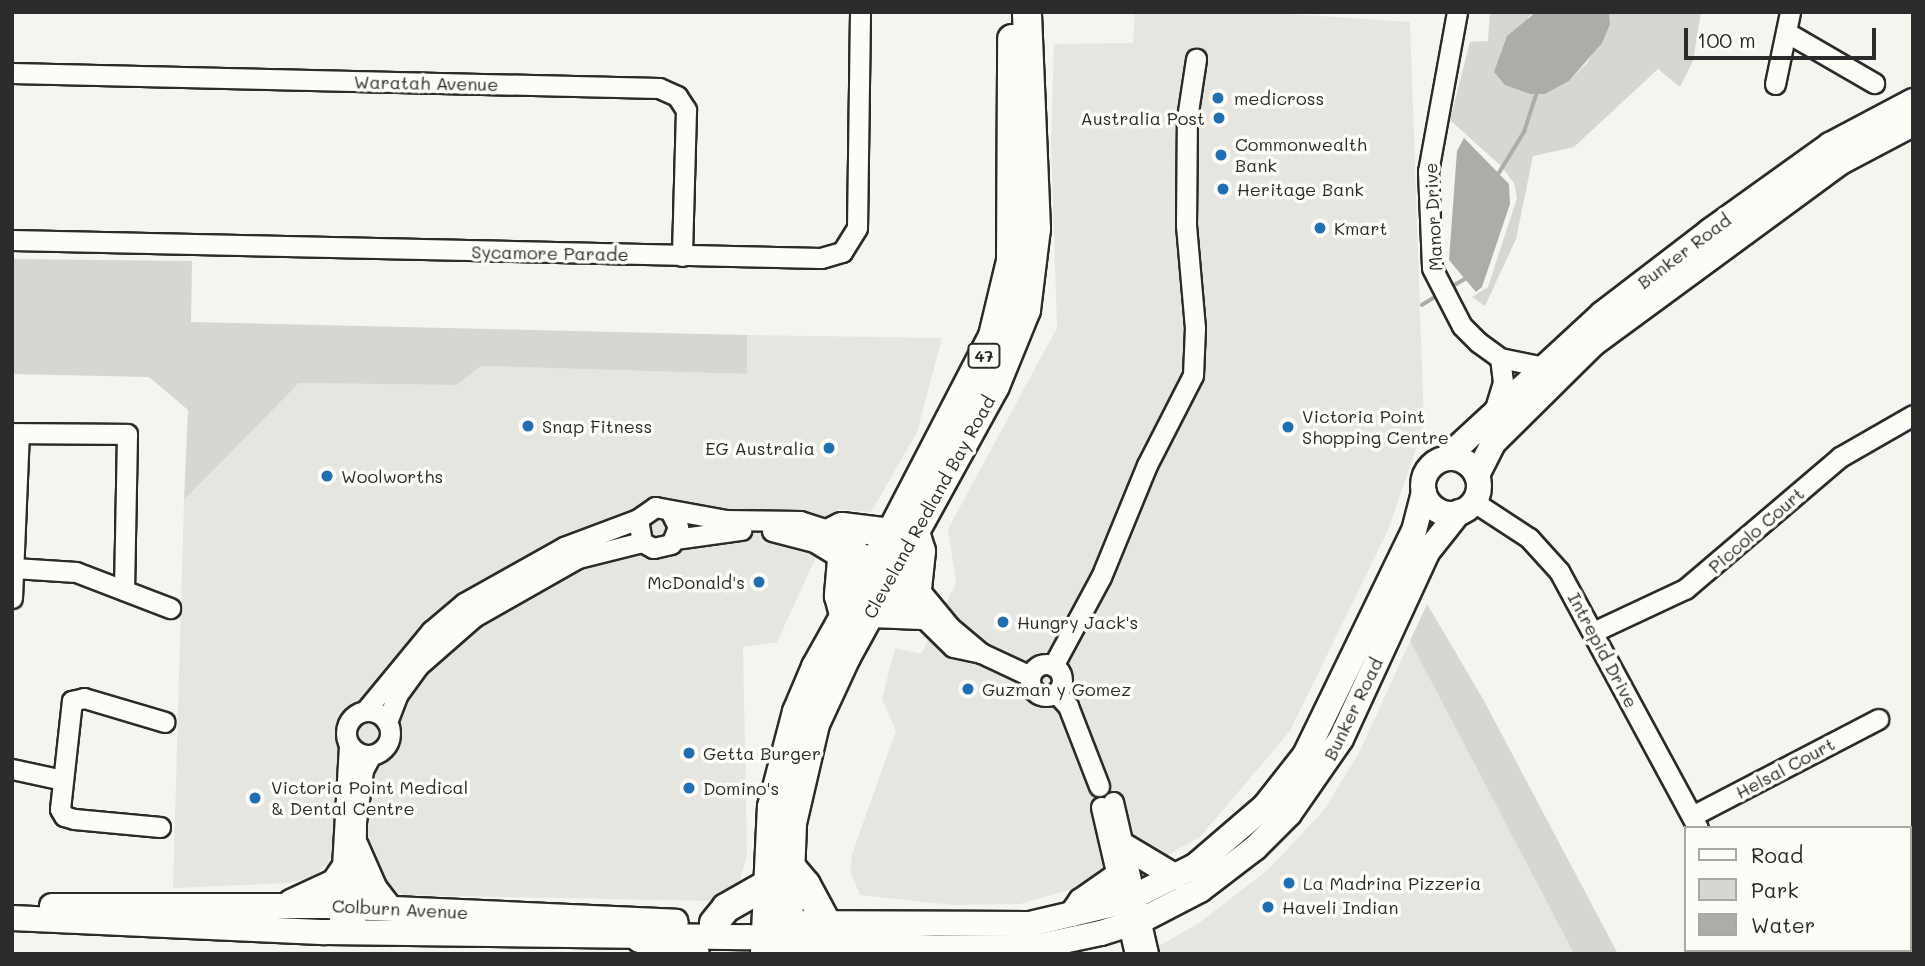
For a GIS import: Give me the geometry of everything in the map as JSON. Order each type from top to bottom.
[{"type":"highway","name":"Cleveland Redland Bay Road","points":[[777,939],[768,884],[772,807],[781,761],[806,687],[888,576],[904,534],[982,362],[1003,295],[1013,223],[1014,12]]},
{"type":"highway","name":"Cleveland Redland Bay Road","points":[[904,534],[1013,351],[1026,310],[1036,229],[1027,12]]},
{"type":"highway","points":[[830,533],[842,527],[904,534],[921,551],[888,576]]},
{"type":"highway","points":[[842,560],[839,596],[858,614],[922,615]]},
{"type":"highway","name":"Cleveland Redland Bay Road","points":[[777,939],[790,867],[797,790],[815,724],[858,614]]},
{"type":"highway","points":[[790,867],[806,885],[823,940]]},
{"type":"highway","points":[[714,923],[726,908],[768,884]]},
{"type":"highway","points":[[640,938],[695,954]]},
{"type":"main road","name":"Bunker Road","points":[[1446,458],[1602,314],[1913,102]]},
{"type":"main road","name":"Bunker Road","points":[[1477,475],[1493,443],[1593,344],[1835,154],[1913,124]]},
{"type":"main road","points":[[1446,458],[1464,461],[1477,475],[1479,489],[1467,507],[1442,512],[1424,492],[1428,471],[1446,458]]},
{"type":"main road","name":"Bunker Road","points":[[823,940],[1132,911],[1240,831],[1305,755],[1414,531],[1424,492]]},
{"type":"main road","name":"Bunker Road","points":[[777,939],[1035,947],[1132,911],[1200,890],[1235,864],[1297,804],[1341,739],[1428,551],[1467,507]]},
{"type":"main road","points":[[356,845],[375,889],[390,908]]},
{"type":"main road","points":[[1126,846],[1176,877]]},
{"type":"main road","points":[[288,905],[294,897],[334,882],[342,870]]},
{"type":"main road","points":[[1070,917],[1082,901],[1117,876]]},
{"type":"main road","name":"Colburn Avenue","points":[[12,905],[347,906],[714,923],[777,939]]},
{"type":"main road","name":"Colburn Avenue","points":[[12,918],[346,932],[777,939]]},
{"type":"street","name":"Sycamore Parade","points":[[12,240],[821,258],[842,252],[857,228],[860,12]]},
{"type":"street","name":"Manor Drive","points":[[1457,12],[1428,171],[1432,268],[1447,302],[1462,326],[1500,358],[1545,367]]},
{"type":"street","points":[[1775,85],[1790,12]]},
{"type":"street","points":[[1786,32],[1874,83]]},
{"type":"street","points":[[1053,666],[1101,577],[1147,465],[1193,375],[1195,328],[1186,226],[1187,118],[1196,60]]},
{"type":"street","name":"Waratah Avenue","points":[[12,73],[659,88],[677,96],[685,110],[682,256]]},
{"type":"street","points":[[1492,418],[1503,382],[1500,358]]},
{"type":"street","name":"Piccolo Court","points":[[1593,632],[1685,589],[1840,457],[1913,415]]},
{"type":"street","points":[[12,598],[16,433],[127,433],[124,590]]},
{"type":"street","points":[[347,906],[342,870],[349,746],[345,734],[348,722],[365,711],[431,631],[464,603],[564,547],[638,519],[655,507],[725,520],[807,522],[830,533],[888,576],[981,653]]},
{"type":"street","name":"Intrepid Drive","points":[[1467,507],[1515,527],[1549,557],[1593,632],[1695,822]]},
{"type":"street","points":[[670,511],[677,521],[675,539]]},
{"type":"street","points":[[638,519],[642,542]]},
{"type":"street","points":[[346,932],[360,781],[370,755],[386,746],[387,722],[398,694],[418,666],[474,617],[578,558],[642,542],[660,549],[675,539],[731,530],[785,532],[807,539],[842,560],[888,576],[948,644],[981,653],[1030,676],[1036,693],[1056,693],[1068,706],[1099,786],[1112,789],[1107,804],[1117,876],[1148,954]]},
{"type":"street","points":[[14,568],[76,572],[170,608]]},
{"type":"street","points":[[1030,676],[1042,664],[1053,666],[1062,678],[1056,693]]},
{"type":"street","points":[[160,827],[64,816],[63,780],[72,702],[84,698],[165,722]]},
{"type":"street","points":[[365,711],[378,713],[387,722]]},
{"type":"street","name":"Helsal Court","points":[[1695,822],[1878,719]]},
{"type":"street","points":[[349,746],[370,755]]},
{"type":"street","points":[[12,769],[63,780]]},
{"type":"street","points":[[1107,804],[1126,846],[1135,954]]},
{"type":"shaded area","name":"Victoria Point Shopping Centre","points":[[1135,12],[1258,12],[1410,22],[1424,426],[1388,530],[1290,731],[1200,837],[1142,869],[1020,904],[953,905],[860,895],[850,871],[852,854],[896,731],[882,699],[895,648],[921,654],[956,583],[948,529],[1057,328],[1051,142],[1054,44],[1133,43]]},
{"type":"shaded area","points":[[747,335],[942,338],[917,432],[871,512],[838,509],[777,642],[743,647],[747,855],[740,880],[729,896],[713,901],[403,895],[383,882],[377,867],[325,865],[316,875],[290,883],[173,888],[184,500],[299,383],[456,385],[481,366],[747,374]]},
{"type":"shaded area","points":[[1410,641],[1574,954],[1145,954],[1199,923],[1268,870],[1324,810],[1360,751]]},
{"type":"green space","points":[[1490,12],[1536,12],[1528,17],[1545,94],[1569,81],[1587,63],[1610,24],[1609,12],[1701,12],[1693,61],[1680,87],[1658,69],[1574,147],[1533,156],[1516,239],[1485,306],[1472,297],[1488,287],[1517,198],[1514,183],[1501,166],[1450,120],[1470,42],[1488,41]]},
{"type":"green space","points":[[12,259],[192,261],[191,322],[747,335],[747,374],[481,366],[456,385],[299,383],[184,500],[188,410],[149,377],[12,374]]},
{"type":"green space","points":[[1427,604],[1483,699],[1618,954],[1574,954],[1410,641]]},
{"type":"water","points":[[1536,12],[1609,12],[1610,24],[1602,43],[1569,81],[1545,94],[1530,94],[1505,85],[1494,72],[1507,36]]},
{"type":"water","points":[[1464,138],[1509,184],[1510,204],[1482,287],[1476,292],[1449,260],[1457,151]]},
{"type":"waterway","points":[[1499,173],[1524,132],[1537,92]]},
{"type":"waterway","points":[[1451,287],[1468,277]]},
{"type":"waterway","points":[[1422,305],[1438,295]]},
{"type":"place","name":"medicross","points":[[1218,98]]},
{"type":"place","name":"Australia Post","points":[[1219,118]]},
{"type":"place","name":"Commonwealth Bank","points":[[1221,155]]},
{"type":"place","name":"Heritage Bank","points":[[1223,189]]},
{"type":"place","name":"Kmart","points":[[1320,228]]},
{"type":"place","name":"Snap Fitness","points":[[528,426]]},
{"type":"place","name":"Victoria Point Shopping Centre","points":[[1288,427]]},
{"type":"place","name":"EG Australia","points":[[829,448]]},
{"type":"place","name":"Woolworths","points":[[327,476]]},
{"type":"place","name":"McDonald's","points":[[759,582]]},
{"type":"place","name":"Hungry Jack's","points":[[1003,622]]},
{"type":"place","name":"Guzman y Gomez","points":[[968,689]]},
{"type":"place","name":"Getta Burger","points":[[689,753]]},
{"type":"place","name":"Domino's","points":[[689,788]]},
{"type":"place","name":"Victoria Point Medical & Dental Centre","points":[[255,798]]},
{"type":"place","name":"La Madrina Pizzeria","points":[[1289,883]]},
{"type":"place","name":"Haveli Indian","points":[[1268,907]]}]
